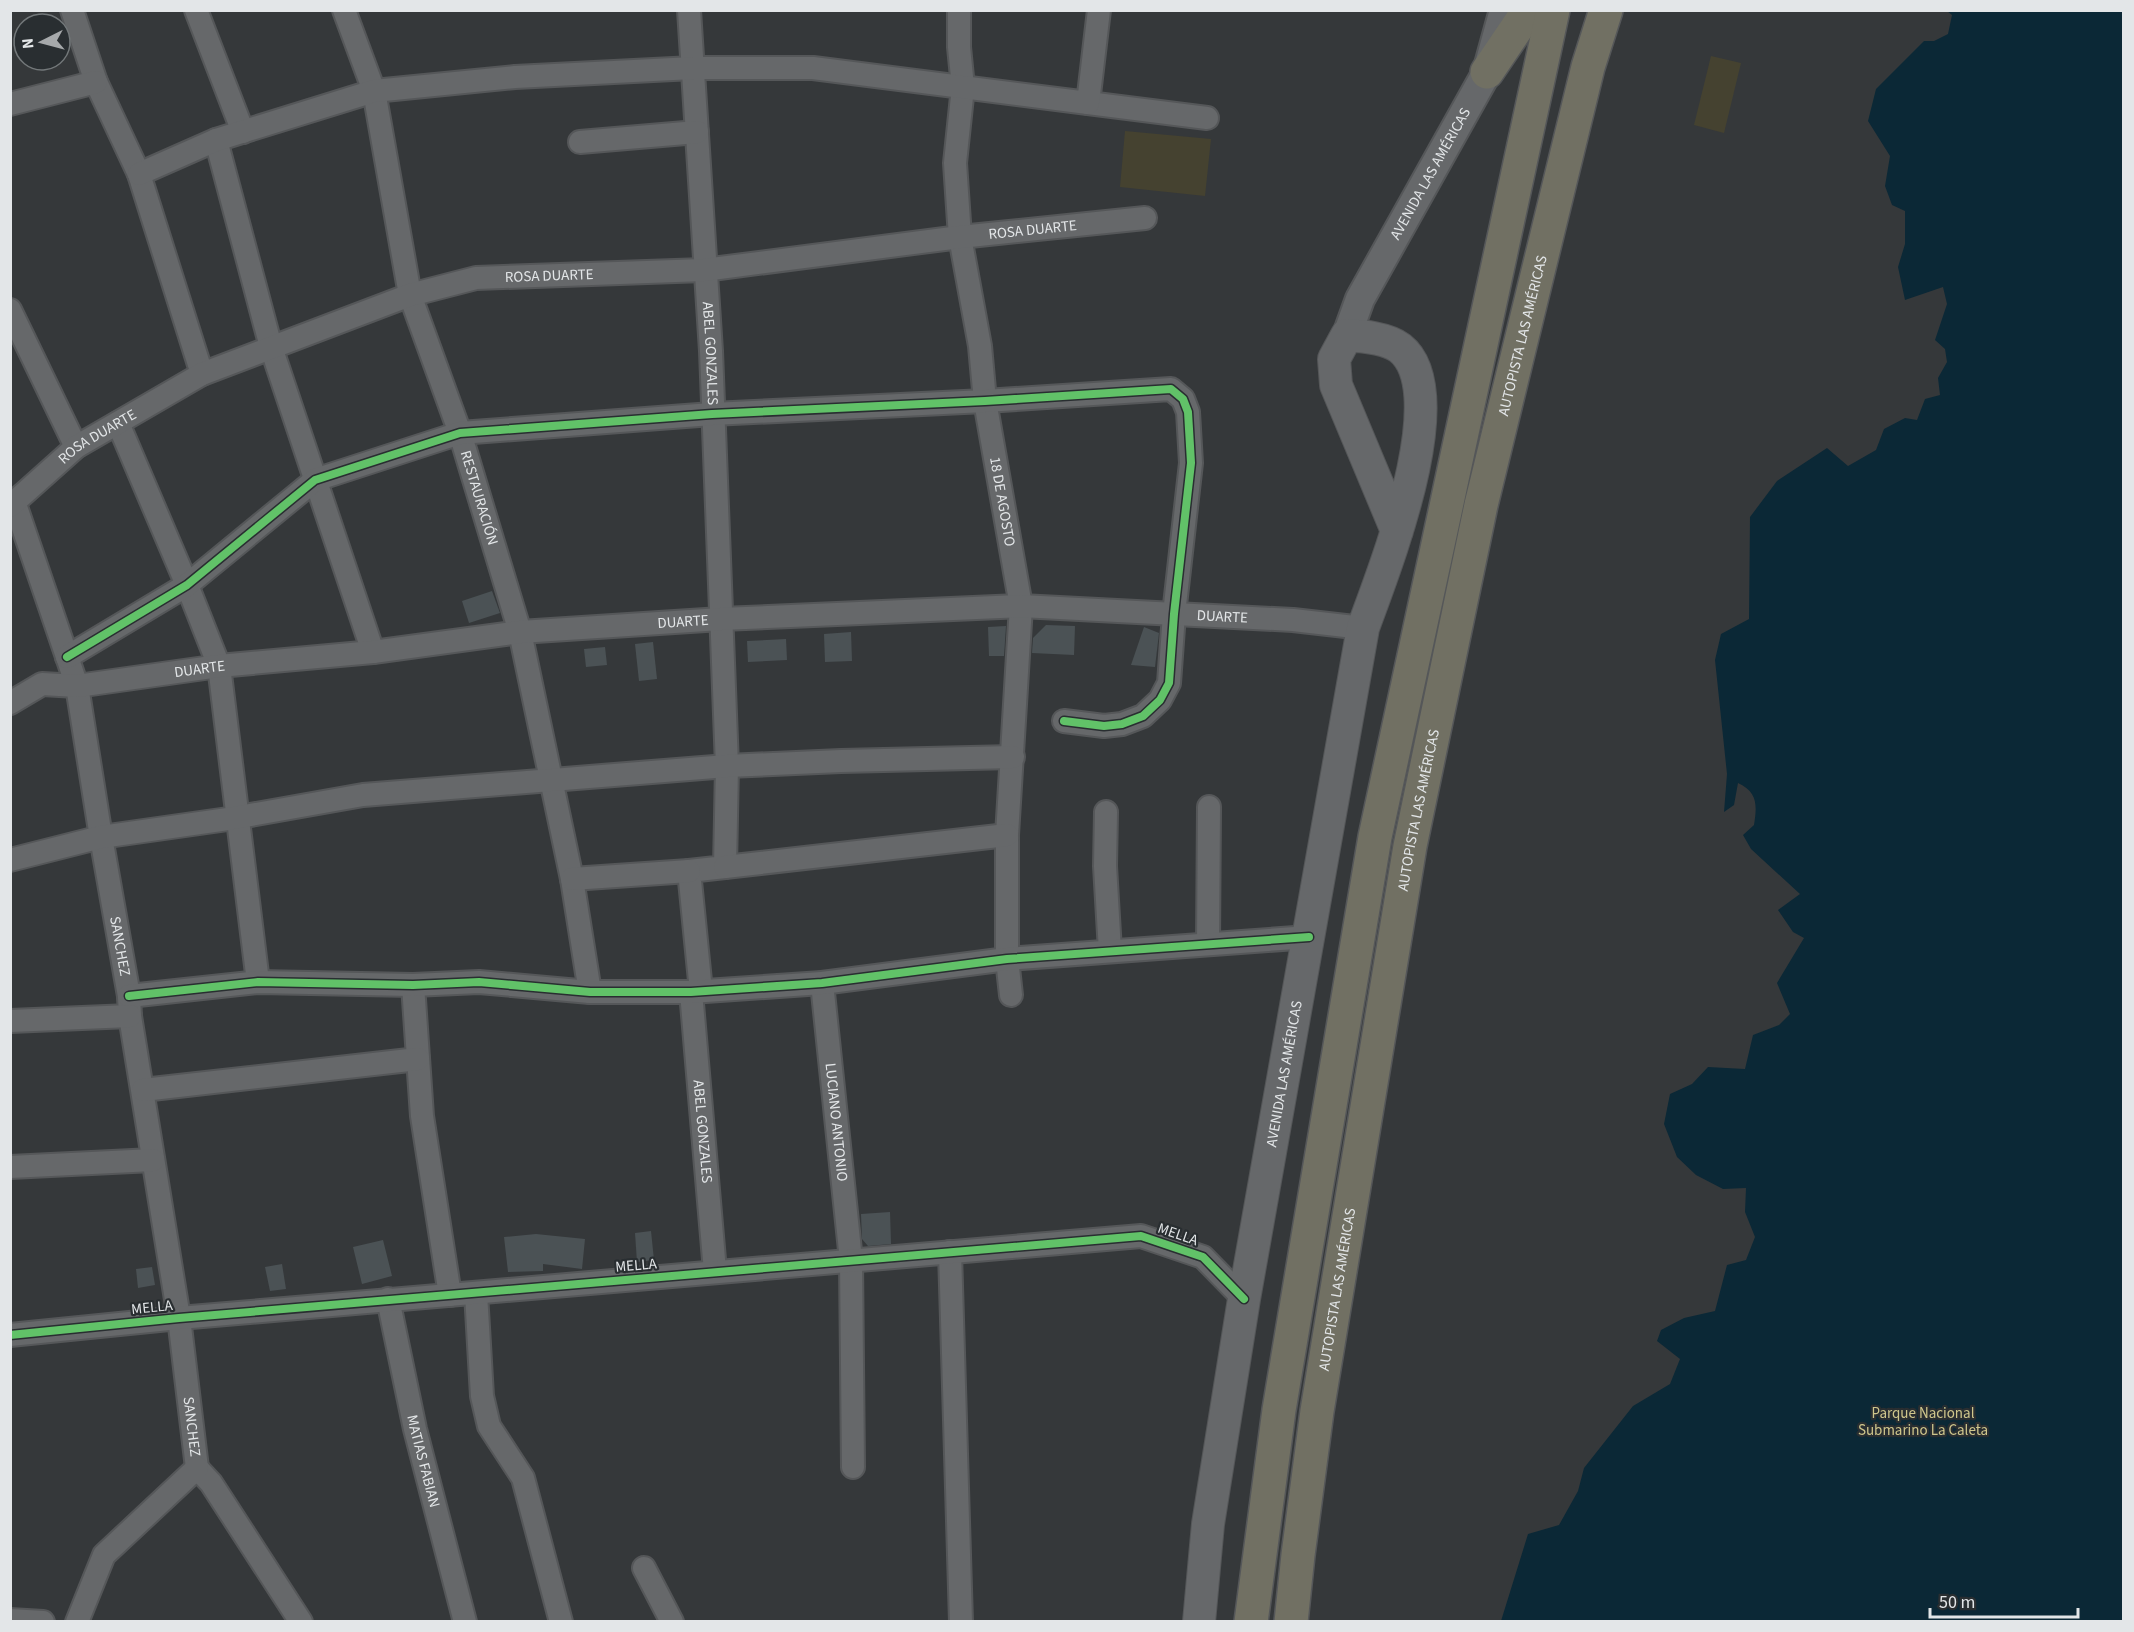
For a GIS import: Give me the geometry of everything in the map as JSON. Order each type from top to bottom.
[{"type":"highway","points":[[1487,72],[1529,10]]},
{"type":"highway","points":[[1251,1622],[1279,1410],[1375,837],[1553,10]]},
{"type":"highway","name":"AUTOPISTA LAS AMÉRICAS","points":[[1291,1622],[1317,1411],[1410,846],[1481,505],[1588,67],[1606,10]]},
{"type":"main road","name":"AVENIDA LAS AMÉRICAS","points":[[1199,1622],[1208,1524],[1244,1299],[1363,628],[1396,531],[1416,455],[1422,414],[1421,390],[1416,370],[1400,347],[1371,337],[1347,335],[1334,359],[1335,385],[1396,531]]},
{"type":"street","points":[[72,10],[96,82],[139,174],[202,374]]},
{"type":"street","points":[[196,10],[243,132]]},
{"type":"street","name":"RESTAURACIÓN","points":[[344,10],[374,91],[410,295],[460,433],[520,632],[572,879],[590,992]]},
{"type":"street","name":"ABEL GONZALES","points":[[688,10],[711,351],[727,766],[725,867]]},
{"type":"street","name":"18 DE AGOSTO","points":[[959,10],[959,47],[963,87],[955,163],[960,237],[980,346],[985,401],[1021,606],[1007,835],[1007,959],[1011,995]]},
{"type":"street","points":[[1088,103],[1099,10]]},
{"type":"street","name":"AVENIDA LAS AMÉRICAS","points":[[1347,335],[1360,299],[1487,72],[1504,10]]},
{"type":"street","points":[[139,174],[216,140],[374,91],[515,77],[693,68],[813,68],[1207,118]]},
{"type":"street","points":[[10,104],[96,82]]},
{"type":"street","points":[[580,142],[697,132]]},
{"type":"street","points":[[216,140],[271,347],[373,652]]},
{"type":"street","name":"ROSA DUARTE","points":[[13,505],[76,447],[202,374],[410,295],[476,278],[704,270],[960,237],[1145,218]]},
{"type":"street","points":[[10,310],[76,447]]},
{"type":"street","points":[[67,657],[187,585],[315,480],[460,433],[712,414],[985,401],[1171,389],[1183,399],[1188,412],[1191,463],[1174,614],[1169,683],[1160,700],[1143,716],[1122,724],[1104,726],[1064,721]]},
{"type":"street","points":[[118,423],[219,666],[258,982]]},
{"type":"street","name":"SANCHEZ","points":[[13,505],[77,686],[179,1318],[197,1468]]},
{"type":"street","name":"DUARTE","points":[[10,703],[42,684],[77,686],[219,666],[373,652],[520,632],[721,619],[1021,606],[1293,620],[1363,628]]},
{"type":"street","points":[[10,860],[100,837],[239,818],[363,795],[727,766],[1013,757]]},
{"type":"street","points":[[1208,944],[1209,807]]},
{"type":"street","points":[[1106,812],[1105,866],[1110,951]]},
{"type":"street","points":[[572,879],[690,871],[1007,835]]},
{"type":"street","name":"ABEL GONZALES","points":[[690,871],[715,1271]]},
{"type":"street","points":[[10,1021],[130,1006],[258,982],[413,985],[479,982],[590,992],[696,991],[822,983],[1007,959],[1309,937]]},
{"type":"street","name":"LUCIANO ANTONIO","points":[[822,983],[851,1260],[854,1467]]},
{"type":"street","points":[[413,985],[422,1116],[450,1295]]},
{"type":"street","points":[[143,1090],[418,1059]]},
{"type":"street","points":[[10,1167],[153,1160]]},
{"type":"street","name":"MELLA","points":[[10,1335],[388,1299],[1141,1236],[1203,1257],[1244,1299]]},
{"type":"street","points":[[950,1252],[961,1622]]},
{"type":"street","points":[[476,1293],[482,1396],[489,1426],[523,1478],[561,1622]]},
{"type":"street","name":"MATIAS FABIAN","points":[[388,1299],[415,1429],[465,1622]]},
{"type":"street","points":[[77,1622],[104,1555],[197,1468],[211,1483],[301,1622]]},
{"type":"street","points":[[644,1568],[672,1622]]},
{"type":"street","points":[[10,1620],[42,1622]]},
{"type":"shaded area","points":[[1711,56],[1741,63],[1724,133],[1694,125]]},
{"type":"shaded area","points":[[1125,131],[1211,139],[1205,196],[1120,187]]},
{"type":"water","name":"Parque Nacional Submarino La Caleta","points":[[1947,11],[2123,11],[2123,1621],[1501,1621],[1528,1534],[1559,1525],[1578,1491],[1584,1468],[1633,1406],[1670,1384],[1680,1359],[1657,1341],[1661,1330],[1684,1318],[1715,1311],[1727,1265],[1746,1260],[1755,1237],[1745,1212],[1746,1188],[1723,1189],[1696,1175],[1677,1157],[1664,1124],[1670,1094],[1692,1084],[1708,1067],[1745,1069],[1753,1035],[1779,1025],[1790,1014],[1777,983],[1804,938],[1793,932],[1778,910],[1800,894],[1751,849],[1743,835],[1754,825],[1756,806],[1753,795],[1738,783],[1734,805],[1724,812],[1727,774],[1715,660],[1721,634],[1749,619],[1750,517],[1777,481],[1827,448],[1848,466],[1876,450],[1884,429],[1905,418],[1917,420],[1925,399],[1940,395],[1938,378],[1947,362],[1945,349],[1935,340],[1947,304],[1943,287],[1905,300],[1898,267],[1905,244],[1905,211],[1892,205],[1885,186],[1890,156],[1868,121],[1876,89],[1924,41],[1934,41],[1948,34],[1952,15]]},
{"type":"building","points":[[492,591],[500,613],[469,623],[462,601]]},
{"type":"building","points":[[1046,625],[1075,626],[1074,655],[1032,653],[1033,638]]},
{"type":"building","points":[[1006,626],[1004,656],[989,656],[988,627]]},
{"type":"building","points":[[1144,627],[1159,633],[1155,667],[1131,665]]},
{"type":"building","points":[[851,632],[852,661],[825,662],[824,634]]},
{"type":"building","points":[[786,639],[787,660],[748,662],[747,641]]},
{"type":"building","points":[[653,642],[657,679],[639,681],[635,644]]},
{"type":"building","points":[[605,647],[607,665],[586,667],[584,649]]},
{"type":"building","points":[[890,1212],[891,1244],[868,1246],[862,1239],[861,1214]]},
{"type":"building","points":[[651,1231],[654,1260],[637,1262],[635,1233]]},
{"type":"building","points":[[536,1234],[585,1239],[582,1269],[543,1264],[543,1271],[508,1272],[504,1237]]},
{"type":"building","points":[[383,1240],[392,1276],[362,1284],[353,1247]]},
{"type":"building","points":[[282,1264],[286,1289],[270,1291],[265,1267]]},
{"type":"building","points":[[152,1267],[155,1285],[138,1288],[136,1269]]},
{"type":"cycle path","points":[[67,657],[187,585],[315,480],[460,433],[712,414],[985,401],[1171,389],[1183,399],[1188,412],[1191,463],[1174,614],[1169,683],[1160,700],[1143,716],[1122,724],[1104,726],[1064,721]]},
{"type":"cycle path","points":[[129,996],[258,982],[413,985],[479,982],[590,992],[691,992],[822,983],[1007,959],[1309,937]]},
{"type":"cycle path","points":[[10,1335],[179,1318],[1141,1236],[1203,1257],[1244,1299]]}]
